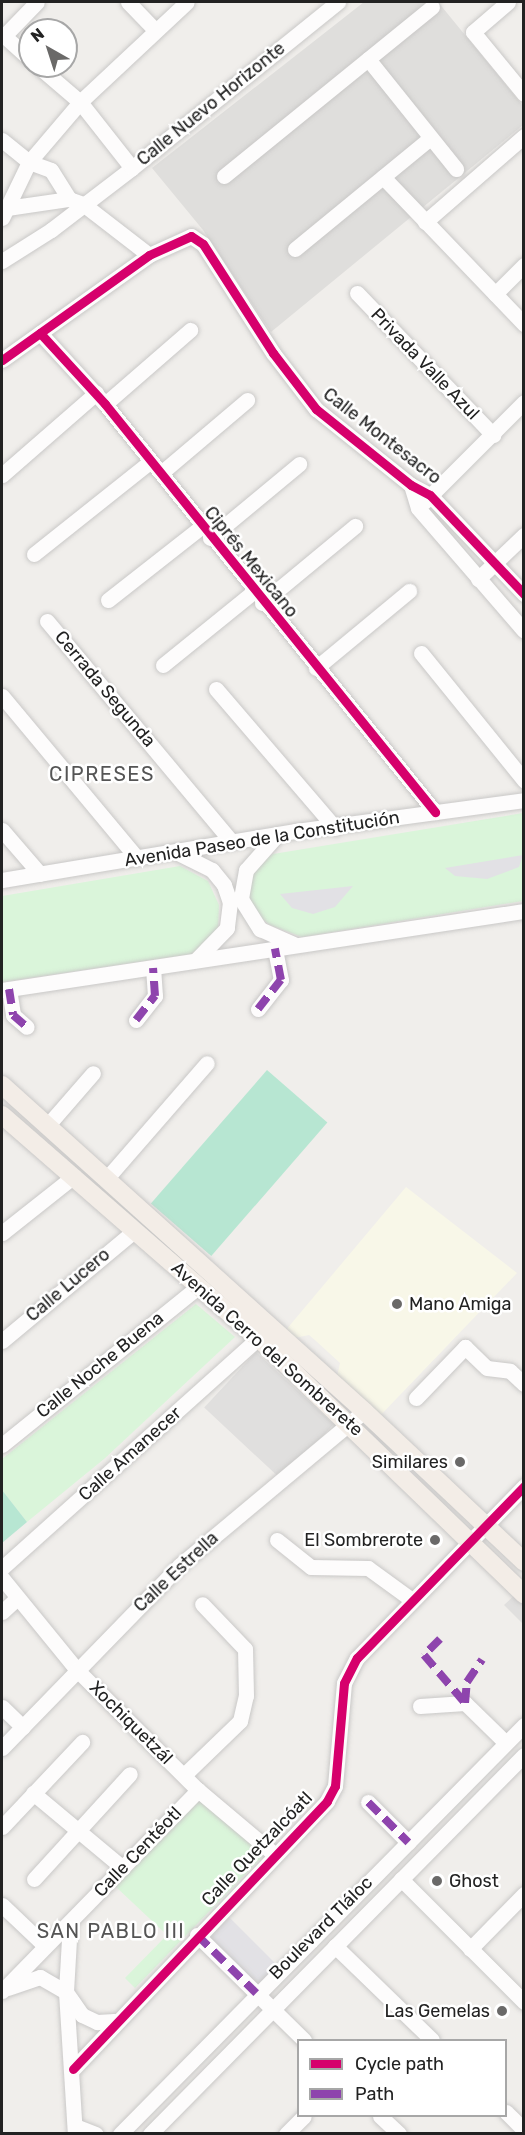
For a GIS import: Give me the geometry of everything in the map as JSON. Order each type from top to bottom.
[{"type":"main road","name":"Avenida Cerro del Sombrerete","points":[[2,1085],[107,1178],[358,1418],[471,1542],[524,1593]]},
{"type":"main road","name":"Avenida Cerro del Sombrerete","points":[[4,1122],[74,1176],[258,1338],[358,1418],[524,1562]]},
{"type":"street","points":[[18,48],[3,35],[37,2]]},
{"type":"street","points":[[128,2],[154,29]]},
{"type":"street","points":[[4,213],[29,162],[80,102],[154,29],[187,2]]},
{"type":"street","name":"Calle Nuevo Horizonte","points":[[2,261],[51,230],[76,202],[132,168],[338,2]]},
{"type":"street","points":[[508,2],[473,32],[524,94]]},
{"type":"street","points":[[224,176],[432,7]]},
{"type":"street","points":[[368,59],[456,169]]},
{"type":"street","points":[[52,78],[80,102],[132,168]]},
{"type":"street","points":[[425,222],[524,136]]},
{"type":"street","points":[[295,249],[430,138]]},
{"type":"street","points":[[2,140],[29,162],[51,170],[76,202],[149,255],[2,360]]},
{"type":"street","points":[[383,177],[524,324]]},
{"type":"street","points":[[4,213],[76,202]]},
{"type":"street","name":"Calle Montesacro","points":[[149,255],[191,236],[203,244],[273,353],[316,409],[411,485],[430,495],[496,561],[524,594]]},
{"type":"street","points":[[495,294],[524,265]]},
{"type":"street","name":"Privada Valle Azul","points":[[357,293],[493,435]]},
{"type":"street","points":[[2,475],[190,330]]},
{"type":"street","name":"Ciprés Mexicano","points":[[40,333],[100,398],[258,598],[435,812]]},
{"type":"street","points":[[34,554],[247,400]]},
{"type":"street","points":[[418,508],[524,402]]},
{"type":"street","points":[[108,600],[299,464]]},
{"type":"street","name":"Calle Montesacro","points":[[411,485],[418,508],[524,631]]},
{"type":"street","points":[[163,665],[355,526]]},
{"type":"street","points":[[478,579],[524,535]]},
{"type":"street","points":[[316,668],[409,591]]},
{"type":"street","name":"Cerrada Segunda","points":[[47,621],[231,842]]},
{"type":"street","points":[[421,654],[524,780]]},
{"type":"street","points":[[216,689],[334,828]]},
{"type":"street","points":[[2,696],[136,858]]},
{"type":"street","name":"Avenida Paseo de la Constitución","points":[[2,879],[277,835],[524,800]]},
{"type":"street","points":[[2,830],[40,874]]},
{"type":"street","points":[[277,835],[246,870],[241,899],[260,929],[298,945]]},
{"type":"street","points":[[175,852],[212,870],[230,902],[230,919],[222,937],[193,962]]},
{"type":"street","points":[[27,1026],[13,1015],[5,990],[524,911]]},
{"type":"street","points":[[258,1009],[281,980],[274,949]]},
{"type":"street","points":[[136,1020],[155,996],[153,968]]},
{"type":"street","points":[[107,1178],[207,1063]]},
{"type":"street","points":[[47,1126],[93,1073]]},
{"type":"street","points":[[2,1233],[74,1176]]},
{"type":"street","name":"Calle Lucero","points":[[2,1341],[135,1230]]},
{"type":"street","name":"Calle Noche Buena","points":[[2,1445],[199,1286]]},
{"type":"street","name":"Calle Amanecer","points":[[2,1568],[258,1338]]},
{"type":"street","points":[[416,1398],[465,1347],[487,1368],[510,1371],[524,1384]]},
{"type":"street","name":"Calle Estrella","points":[[2,1748],[180,1565],[358,1418]]},
{"type":"street","name":"Calle Quetzalcóatl","points":[[73,2069],[114,2021],[274,1854],[308,1824],[335,1786],[344,1683],[357,1658],[524,1486]]},
{"type":"street","points":[[277,1540],[311,1567],[368,1568],[412,1600]]},
{"type":"street","name":"Xochiquetzál","points":[[2,1578],[77,1670],[198,1790],[274,1854]]},
{"type":"street","points":[[2,1612],[17,1598]]},
{"type":"street","points":[[184,1775],[240,1721],[245,1704],[245,1649],[202,1604]]},
{"type":"street","points":[[420,1706],[465,1703],[506,1743]]},
{"type":"street","points":[[2,1707],[23,1727]]},
{"type":"street","name":"Boulevard Tláloc","points":[[120,2133],[256,1993],[524,1725]]},
{"type":"street","points":[[2,1827],[82,1742]]},
{"type":"street","name":"Boulevard Tláloc","points":[[150,2133],[524,1755]]},
{"type":"street","points":[[34,1879],[78,1828],[130,1774]]},
{"type":"street","name":"Calle Centéotl","points":[[2,1991],[198,1790]]},
{"type":"street","points":[[33,1793],[78,1828],[123,1868]]},
{"type":"street","points":[[368,1802],[408,1842]]},
{"type":"street","points":[[401,1879],[524,2002]]},
{"type":"street","points":[[470,1949],[524,1894]]},
{"type":"street","points":[[2,1905],[45,1946]]},
{"type":"street","points":[[70,1923],[66,1992],[73,2069],[75,2130],[96,2133]]},
{"type":"street","points":[[197,1935],[303,2039]]},
{"type":"street","points":[[335,1946],[431,2039]]},
{"type":"street","points":[[2,1991],[40,1977],[66,1992],[82,2015],[97,2022],[114,2021]]},
{"type":"street","points":[[507,2113],[524,2130]]},
{"type":"street","points":[[286,2133],[302,2117]]},
{"type":"street","points":[[382,2117],[399,2133]]},
{"type":"shaded area","points":[[364,2],[438,2],[523,106],[523,125],[271,332],[203,230],[152,168]]},
{"type":"shaded area","points":[[523,855],[519,867],[487,879],[455,876],[445,868]]},
{"type":"shaded area","points":[[353,886],[335,907],[313,914],[292,908],[280,894]]},
{"type":"shaded area","name":"Mano Amiga","points":[[406,1187],[517,1273],[375,1421],[335,1385],[340,1363],[316,1341],[309,1335],[284,1340],[280,1337]]},
{"type":"shaded area","points":[[256,1352],[334,1424],[282,1480],[204,1408]]},
{"type":"shaded area","points":[[520,1590],[523,1594],[523,1624],[504,1605]]},
{"type":"shaded area","points":[[222,1910],[281,1969],[256,1993],[197,1935]]},
{"type":"green space","points":[[523,813],[523,901],[302,937],[270,925],[255,913],[247,898],[247,882],[255,866],[273,854]]},
{"type":"green space","points":[[180,866],[208,881],[219,905],[218,931],[192,954],[2,982],[2,896]]},
{"type":"green space","points":[[267,1070],[327,1122],[211,1256],[151,1204]]},
{"type":"green space","points":[[196,1304],[235,1337],[104,1459],[27,1522],[2,1490],[2,1459]]},
{"type":"green space","points":[[2,1490],[27,1522],[2,1543]]},
{"type":"green space","points":[[198,1799],[264,1855],[135,1988],[125,1978],[167,1935],[115,1886]]},
{"type":"marked path","points":[[258,1009],[281,980],[275,949]]},
{"type":"marked path","points":[[136,1020],[155,996],[153,968]]},
{"type":"marked path","points":[[9,989],[13,1015],[27,1027]]},
{"type":"marked path","points":[[440,1639],[424,1655],[465,1703]]},
{"type":"marked path","points":[[465,1703],[467,1682],[482,1660]]},
{"type":"marked path","points":[[368,1802],[408,1842]]},
{"type":"marked path","points":[[197,1935],[256,1993]]},
{"type":"cycle path","points":[[2,360],[149,255],[191,236],[203,244],[273,353],[316,409],[411,485],[430,495],[524,594]]},
{"type":"cycle path","points":[[40,333],[105,404],[435,812]]},
{"type":"cycle path","points":[[73,2069],[327,1801],[335,1786],[344,1683],[357,1658],[524,1486]]},
{"type":"place","name":"Mano Amiga","points":[[397,1304]]},
{"type":"place","name":"Similares","points":[[460,1462]]},
{"type":"place","name":"El Sombrerote","points":[[435,1540]]},
{"type":"place","name":"Ghost","points":[[437,1881]]},
{"type":"place","name":"Las Gemelas","points":[[502,2011]]},
{"type":"district","name":"CIPRESES","points":[[102,774]]},
{"type":"district","name":"SAN PABLO III","points":[[111,1931]]}]
